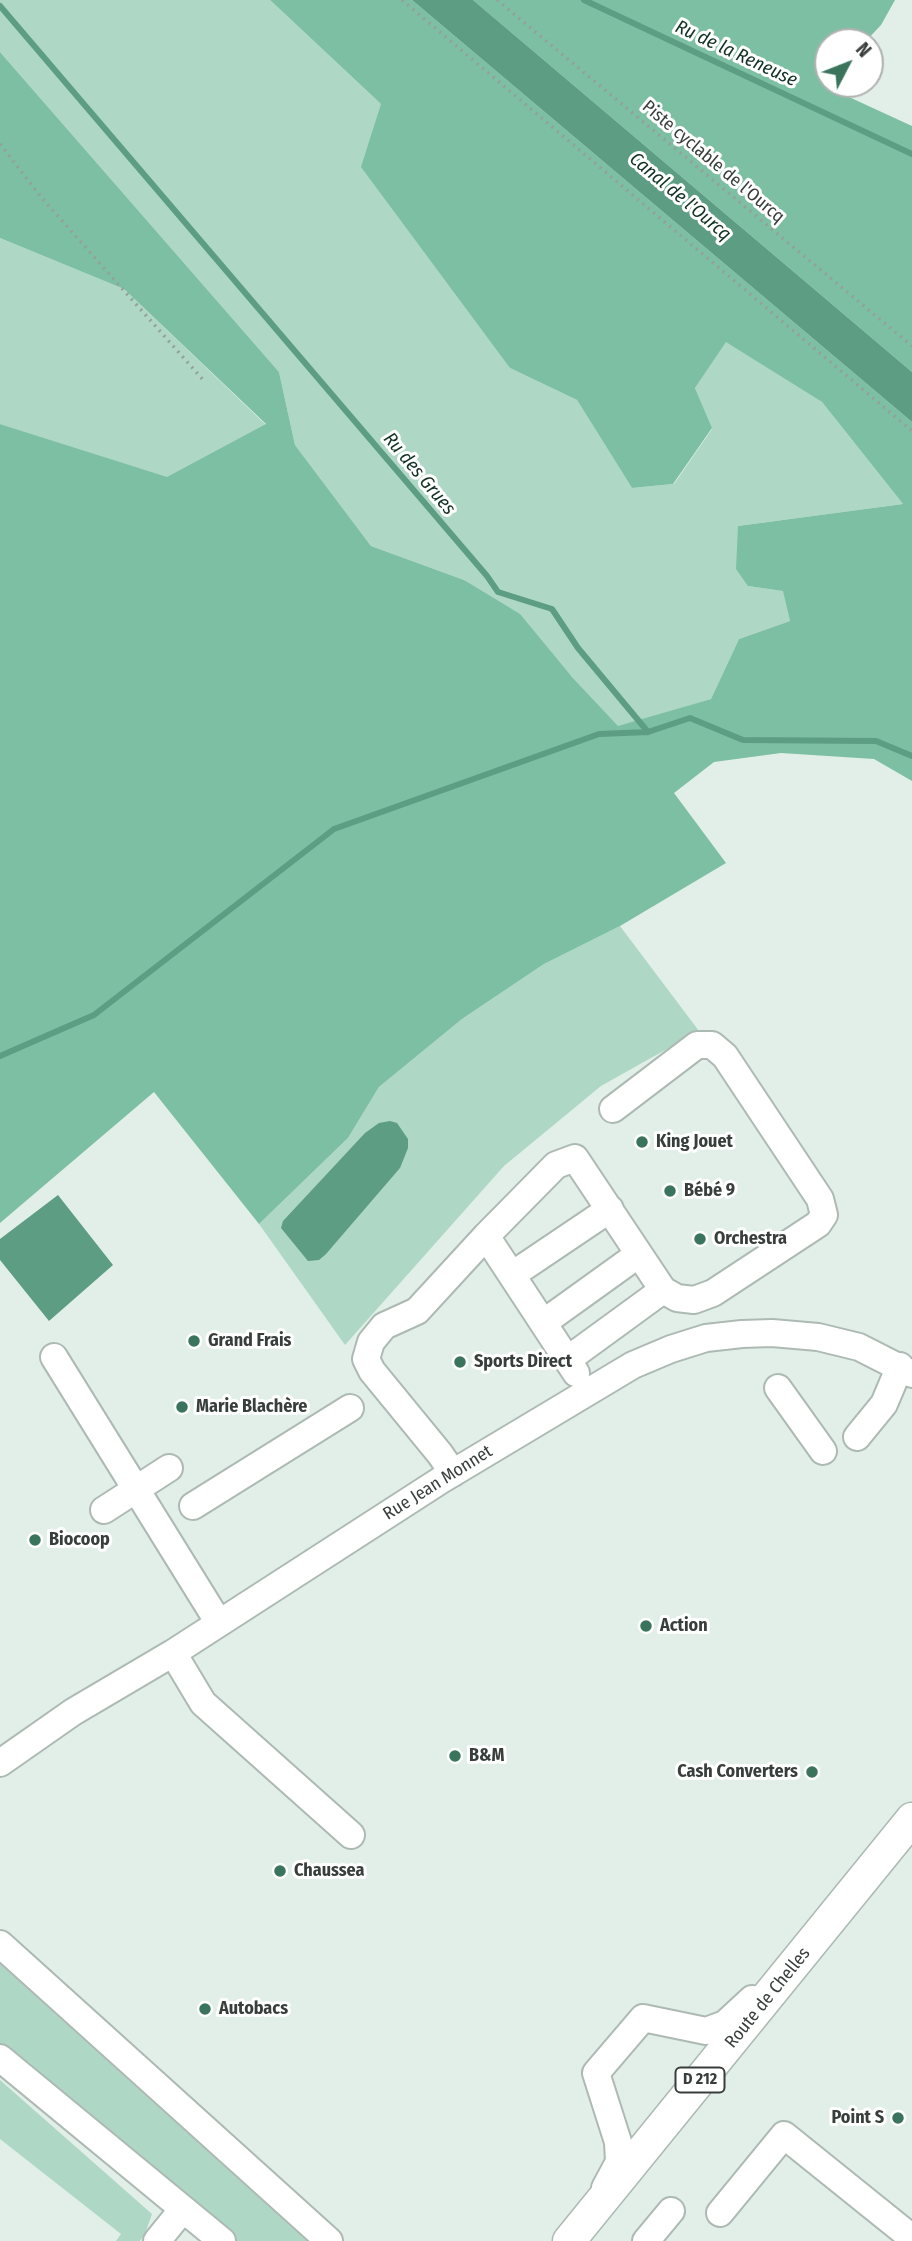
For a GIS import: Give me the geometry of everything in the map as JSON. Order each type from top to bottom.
[{"type":"main road","name":"Route de Chelles","points":[[569,2241],[912,1819]]},
{"type":"street","points":[[453,1473],[372,1371],[366,1359],[371,1342],[384,1326],[417,1311],[556,1164],[575,1158],[663,1290],[677,1298],[694,1300],[713,1293],[818,1224],[824,1215],[820,1199],[725,1056],[712,1045],[697,1045],[613,1109]]},
{"type":"street","points":[[512,1275],[610,1209]]},
{"type":"street","points":[[486,1236],[589,1392]]},
{"type":"street","points":[[543,1322],[639,1254]]},
{"type":"street","points":[[567,1360],[663,1290]]},
{"type":"street","name":"Rue Jean Monnet","points":[[0,1763],[73,1713],[173,1653],[453,1473],[633,1365],[706,1338],[772,1333],[818,1337],[859,1348],[906,1370]]},
{"type":"street","points":[[54,1357],[219,1623]]},
{"type":"street","points":[[857,1437],[884,1404],[906,1370]]},
{"type":"street","points":[[778,1388],[823,1451]]},
{"type":"street","points":[[193,1506],[350,1408]]},
{"type":"street","points":[[104,1510],[169,1468]]},
{"type":"street","points":[[173,1653],[203,1703],[351,1835]]},
{"type":"street","points":[[0,1944],[329,2241]]},
{"type":"street","points":[[595,2209],[618,2162],[618,2143],[596,2073],[643,2018],[706,2031],[724,2024],[806,1951]]},
{"type":"street","points":[[0,2058],[222,2241]]},
{"type":"street","points":[[720,2213],[784,2136],[912,2238]]},
{"type":"street","points":[[157,2241],[183,2209]]},
{"type":"street","points":[[646,2241],[671,2211]]},
{"type":"path","points":[[402,0],[912,431]]},
{"type":"path","name":"Piste cyclable de l'Ourcq","points":[[497,0],[912,346]]},
{"type":"path","points":[[0,144],[41,197],[205,382]]},
{"type":"shaded area","points":[[0,0],[270,0],[381,104],[510,368],[577,400],[632,488],[674,484],[712,429],[695,388],[726,341],[822,402],[903,504],[738,526],[748,586],[784,591],[790,621],[739,639],[711,699],[618,727],[572,677],[464,580],[371,546],[295,445],[279,372],[0,52]]},
{"type":"shaded area","points":[[270,0],[412,0],[912,422],[912,781],[874,759],[781,753],[714,762],[674,793],[726,863],[620,926],[544,964],[462,1019],[379,1087],[348,1138],[259,1224],[154,1092],[0,1223],[0,424],[167,477],[266,424],[124,289],[0,238],[0,52],[279,372],[295,445],[371,546],[464,580],[520,614],[572,677],[618,726],[711,699],[739,639],[790,621],[783,591],[748,586],[736,569],[738,526],[903,504],[822,402],[726,342],[695,388],[712,428],[673,484],[632,488],[577,400],[510,368],[361,167],[381,104]]},
{"type":"shaded area","points":[[473,0],[895,0],[878,28],[814,28],[814,98],[851,98],[912,126],[912,372]]},
{"type":"shaded area","points":[[0,238],[124,289],[266,425],[168,478],[0,424]]},
{"type":"shaded area","points":[[620,926],[699,1031],[601,1086],[504,1166],[345,1345],[259,1224],[348,1138],[379,1087],[462,1019],[544,964]]},
{"type":"shaded area","points":[[0,1964],[307,2241],[237,2241],[0,2047]]},
{"type":"shaded area","points":[[0,2080],[152,2214],[140,2241],[116,2241],[121,2234],[0,2139]]},
{"type":"water","name":"Canal de l'Ourcq","points":[[412,0],[473,0],[912,372],[912,422]]},
{"type":"water","points":[[379,1123],[397,1123],[408,1139],[408,1148],[400,1168],[326,1254],[319,1260],[308,1261],[281,1228],[283,1221],[365,1133]]},
{"type":"water","points":[[58,1195],[113,1265],[49,1321],[0,1260],[0,1239]]},
{"type":"waterway","name":"Ru de la Reneuse","points":[[584,0],[912,154]]},
{"type":"waterway","name":"Ru des Grues","points":[[0,6],[498,592],[552,609],[578,648],[648,732]]},
{"type":"waterway","points":[[0,1056],[94,1015],[334,829],[599,734],[648,732],[690,718],[743,740],[876,741],[912,756]]},
{"type":"place","name":"King Jouet","points":[[642,1142]]},
{"type":"place","name":"Bébé 9","points":[[670,1191]]},
{"type":"place","name":"Orchestra","points":[[700,1239]]},
{"type":"place","name":"Grand Frais","points":[[194,1341]]},
{"type":"place","name":"Sports Direct","points":[[460,1362]]},
{"type":"place","name":"Marie Blachère","points":[[182,1407]]},
{"type":"place","name":"Biocoop","points":[[35,1540]]},
{"type":"place","name":"Action","points":[[646,1626]]},
{"type":"place","name":"B&M","points":[[455,1756]]},
{"type":"place","name":"Cash Converters","points":[[812,1772]]},
{"type":"place","name":"Chaussea","points":[[280,1871]]},
{"type":"place","name":"Autobacs","points":[[205,2009]]},
{"type":"place","name":"Point S","points":[[898,2118]]}]
